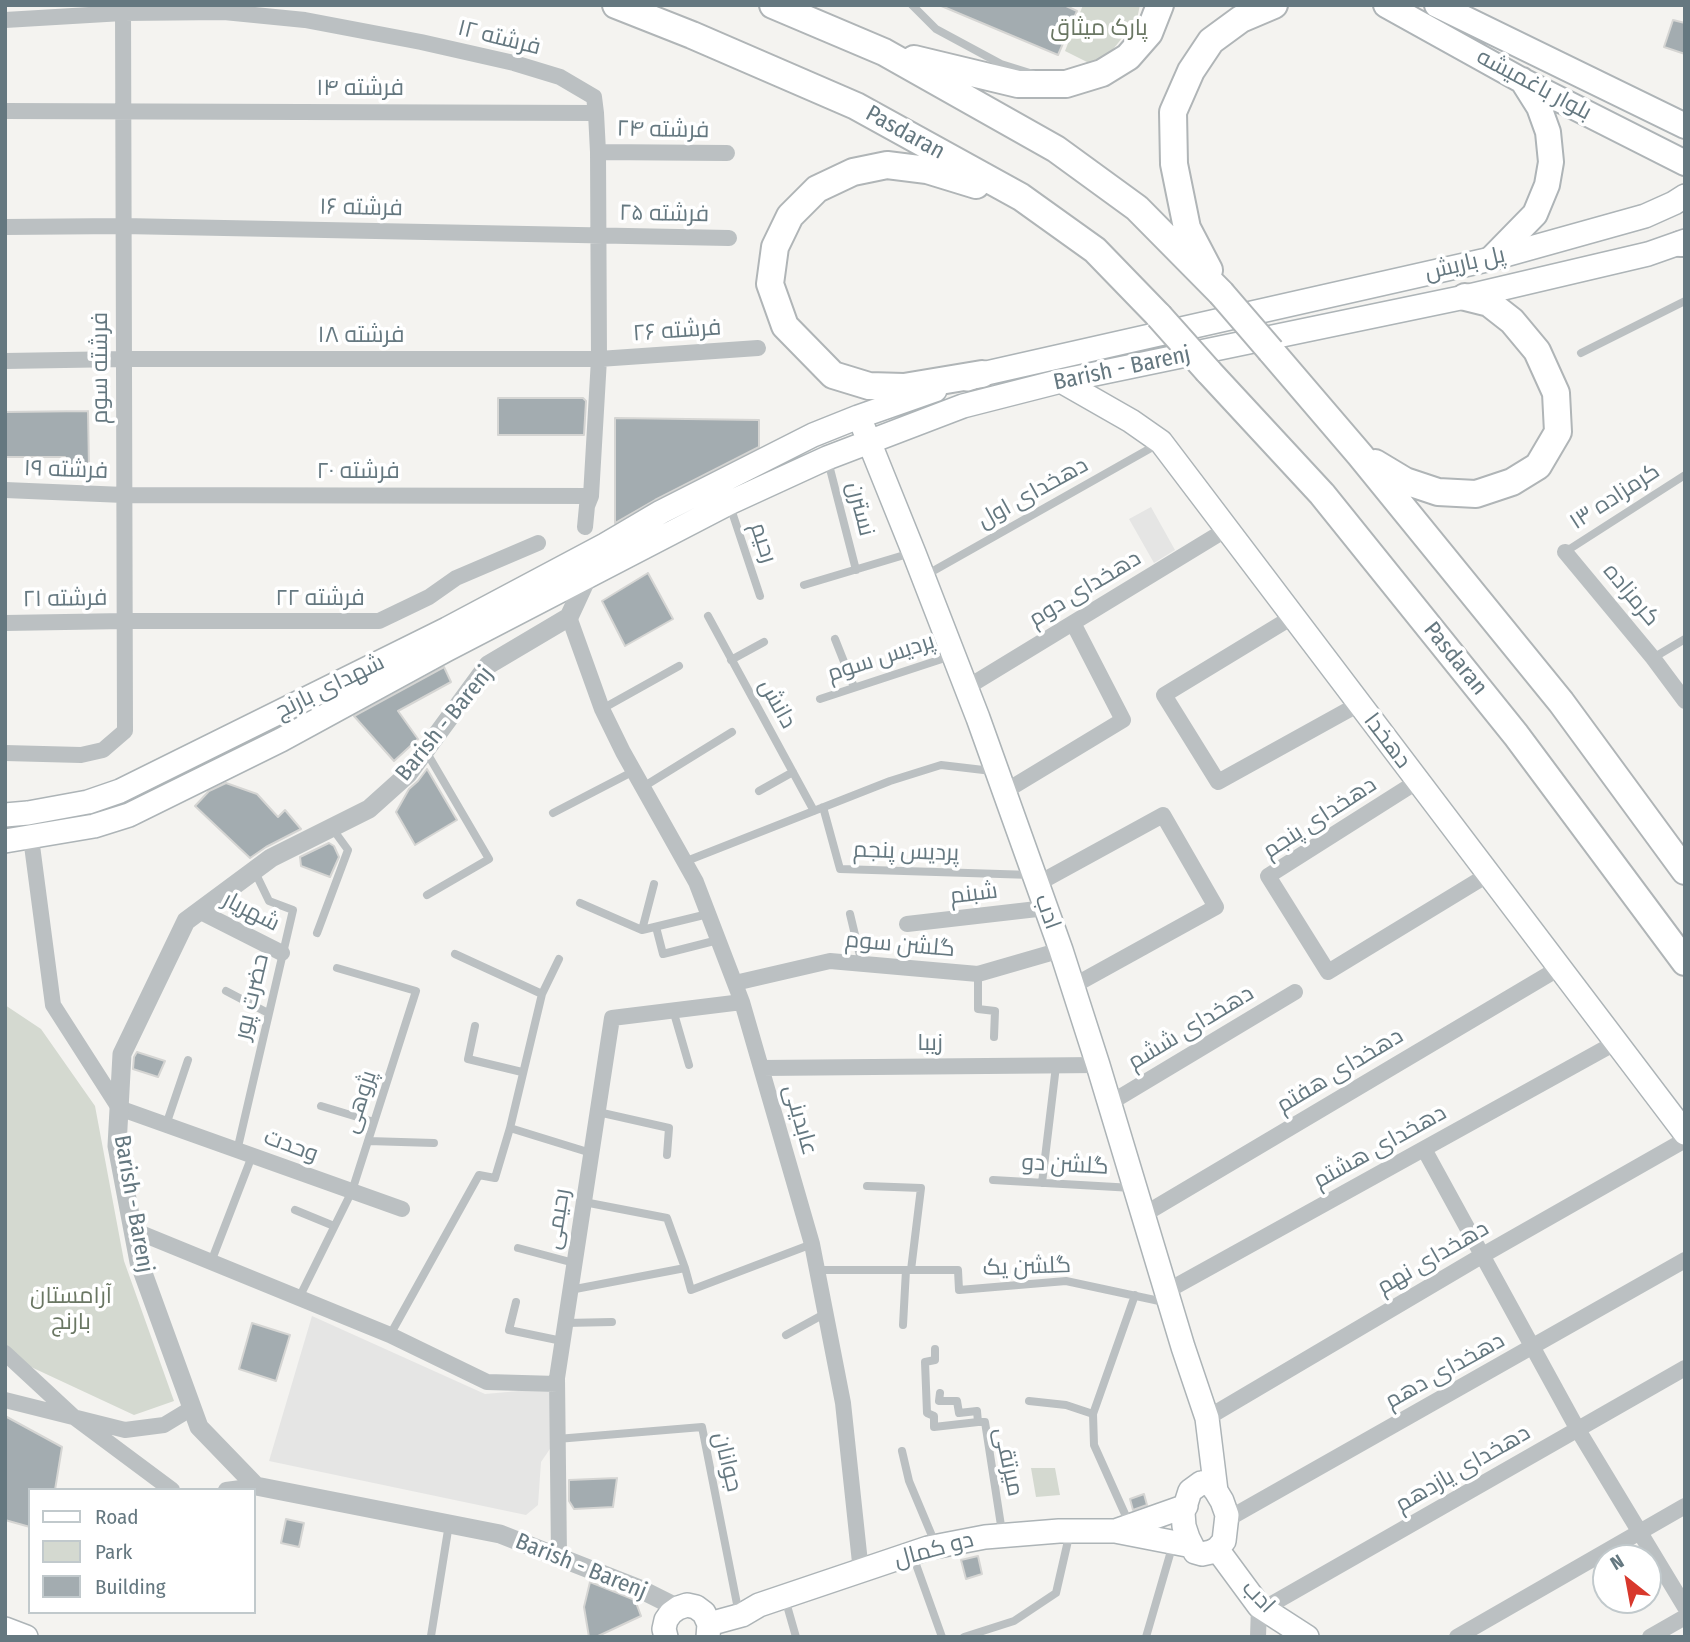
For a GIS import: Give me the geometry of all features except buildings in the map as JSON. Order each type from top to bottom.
[{"type":"highway","name":"Pasdaran","points":[[616,5],[856,106],[1021,197],[1095,250],[1322,494],[1516,735],[1685,962]]},
{"type":"highway","points":[[884,52],[1018,84],[1066,84],[1102,73],[1128,57],[1149,33],[1160,5]]},
{"type":"highway","points":[[1221,293],[1187,228],[1174,164],[1172,112],[1191,71],[1211,41],[1241,19],[1274,5]]},
{"type":"highway","points":[[784,8],[884,52],[1056,149],[1137,208],[1221,293],[1360,455],[1561,702],[1685,871]]},
{"type":"highway","points":[[982,374],[904,387],[869,386],[833,375],[785,326],[770,284],[775,247],[790,216],[817,189],[853,172],[887,166],[927,170],[1021,197]]},
{"type":"highway","points":[[1360,455],[1405,481],[1438,492],[1476,494],[1513,482],[1538,466],[1558,432],[1556,393],[1537,351],[1512,321],[1489,303],[1465,297]]},
{"type":"main road","name":"بلوار باغمیشه","points":[[1386,5],[1521,80],[1685,163]]},
{"type":"main road","name":"بلوار باغمیشه","points":[[1437,5],[1683,125]]},
{"type":"main road","points":[[1491,259],[1535,214],[1547,185],[1551,162],[1548,132],[1539,107],[1521,80]]},
{"type":"main road","name":"پل باریش","points":[[858,416],[982,374],[1491,259],[1646,216],[1685,196]]},
{"type":"main road","points":[[1646,216],[1664,223],[1670,238],[1666,246],[1648,254]]},
{"type":"main road","name":"Barish - Barenj","points":[[5,841],[94,827],[129,815],[281,740],[446,650],[729,503],[827,458],[963,406],[1061,381],[1465,297],[1648,254],[1683,243]]},
{"type":"main road","name":"دهخدا","points":[[1061,381],[1131,421],[1161,442],[1685,1133]]},
{"type":"main road","name":"ادب","points":[[858,416],[871,442],[966,688],[1061,950],[1207,1418]]},
{"type":"main road","name":"شهدای بارنج","points":[[5,815],[88,802],[120,791],[447,629],[641,523],[813,435],[858,416]]},
{"type":"main road","points":[[1183,1544],[1183,1513],[1199,1494],[1207,1418]]},
{"type":"main road","points":[[1199,1494],[1222,1502],[1227,1516],[1224,1541],[1217,1549],[1202,1554],[1183,1544],[1123,1528],[1199,1494]]},
{"type":"main road","name":"دو کمال","points":[[707,1625],[741,1615],[748,1604],[860,1572],[936,1546],[1002,1535],[1123,1528]]},
{"type":"main road","name":"ادب","points":[[1217,1549],[1261,1607],[1307,1637]]},
{"type":"main road","points":[[660,1634],[671,1613],[687,1605],[696,1608],[707,1625]]},
{"type":"main road","points":[[5,1629],[26,1637]]},
{"type":"street","name":"۱۲ فرشته","points":[[5,20],[123,9],[224,12],[305,20],[421,42],[514,63],[560,77],[593,97],[596,113]]},
{"type":"street","name":"فرشته سوم","points":[[5,754],[81,755],[103,750],[125,731],[123,9]]},
{"type":"street","name":"۱۴ فرشته","points":[[5,111],[596,113]]},
{"type":"street","points":[[585,527],[591,496],[598,359],[596,113]]},
{"type":"street","name":"فرشته ۲۴","points":[[598,152],[727,153]]},
{"type":"street","name":"۱۶ فرشته","points":[[5,227],[124,226],[598,235]]},
{"type":"street","name":"۲۵ فرشته","points":[[598,235],[729,237]]},
{"type":"street","name":"۲۶ فرشته","points":[[598,359],[758,348]]},
{"type":"street","name":"۱۸ فرشته","points":[[5,361],[598,359]]},
{"type":"street","name":"۱۹ فرشته","points":[[5,490],[124,495]]},
{"type":"street","name":"۲۰ فرشته","points":[[124,495],[591,496]]},
{"type":"street","name":"دهخدای دوم","points":[[966,688],[1227,529]]},
{"type":"street","name":"۲۲ فرشته","points":[[125,621],[379,621],[429,597],[456,578],[538,543]]},
{"type":"street","name":"کرمزاده","points":[[1566,552],[1653,657],[1685,701]]},
{"type":"street","points":[[569,617],[587,578]]},
{"type":"street","points":[[1294,616],[1164,695],[1218,782],[1359,704]]},
{"type":"street","name":"عابدینی","points":[[569,617],[602,709],[695,882],[742,1002],[812,1244],[843,1403],[860,1572]]},
{"type":"street","name":"Barish - Barenj","points":[[569,617],[488,665],[408,774],[369,809],[271,858],[186,921],[122,1055],[117,1146],[139,1262],[199,1427],[256,1486],[500,1534],[640,1589],[678,1608]]},
{"type":"street","name":"۲۱ فرشته","points":[[5,623],[125,621]]},
{"type":"street","points":[[1001,782],[1123,720],[1073,623]]},
{"type":"street","name":"دهخدای پنجم","points":[[1418,781],[1268,876],[1328,972],[1489,874]]},
{"type":"street","points":[[1036,880],[1163,816],[1216,907],[1073,986]]},
{"type":"street","points":[[31,838],[53,1005],[119,1108]]},
{"type":"street","name":"شبنم","points":[[907,924],[1046,908]]},
{"type":"street","name":"شهریار","points":[[199,911],[282,953]]},
{"type":"street","name":"گلشن سوم","points":[[735,983],[830,961],[978,974],[1061,950]]},
{"type":"street","name":"دهخدای هفتم","points":[[1143,1215],[1560,967]]},
{"type":"street","name":"دهخدای ششم","points":[[1110,1103],[1295,992]]},
{"type":"street","name":"رحیمی","points":[[559,1557],[557,1384],[612,1018],[742,1002]]},
{"type":"street","name":"دهخدای هشتم","points":[[1169,1297],[1424,1149],[1615,1043]]},
{"type":"street","name":"زیبا","points":[[762,1068],[1098,1065]]},
{"type":"street","name":"وحدت","points":[[119,1108],[402,1209]]},
{"type":"street","name":"دهخدای نهم","points":[[1207,1418],[1483,1255],[1685,1140]]},
{"type":"street","points":[[1424,1149],[1578,1430],[1685,1607]]},
{"type":"street","points":[[133,1230],[390,1335],[487,1382],[557,1384]]},
{"type":"street","name":"دهخدای دهم","points":[[1226,1520],[1685,1260]]},
{"type":"street","points":[[5,1353],[74,1417],[169,1488]]},
{"type":"street","name":"دهخدای یازدهم","points":[[1261,1607],[1685,1368]]},
{"type":"street","points":[[5,1400],[125,1430],[163,1425],[192,1408]]},
{"type":"street","points":[[241,1488],[256,1486]]},
{"type":"street","points":[[1457,1637],[1685,1506]]},
{"type":"street","points":[[1258,1637],[1261,1607]]},
{"type":"street","points":[[1650,1637],[1685,1617]]},
{"type":"lane","points":[[912,5],[936,29],[1001,64],[1066,84]]},
{"type":"lane","points":[[1581,353],[1685,302]]},
{"type":"lane","name":"دهخدای اول","points":[[923,576],[1161,442]]},
{"type":"lane","name":"نسترن","points":[[827,458],[856,570]]},
{"type":"lane","name":"کرمزاده ۱۳","points":[[1566,552],[1685,475]]},
{"type":"lane","name":"رحیم","points":[[729,503],[760,596]]},
{"type":"lane","points":[[804,585],[914,553]]},
{"type":"lane","name":"دانش","points":[[708,616],[814,811]]},
{"type":"lane","points":[[835,639],[854,687]]},
{"type":"lane","points":[[1653,657],[1685,639]]},
{"type":"lane","points":[[731,660],[764,642]]},
{"type":"lane","name":"پردیس سوم","points":[[820,699],[953,655]]},
{"type":"lane","points":[[602,709],[679,666]]},
{"type":"lane","points":[[643,787],[732,732]]},
{"type":"lane","points":[[425,750],[489,859],[427,895]]},
{"type":"lane","points":[[684,862],[823,807],[941,765],[1001,782]]},
{"type":"lane","points":[[553,813],[634,771]]},
{"type":"lane","points":[[758,791],[793,772]]},
{"type":"lane","name":"پردیس پنجم","points":[[823,807],[840,869],[1036,880]]},
{"type":"lane","points":[[317,933],[348,850],[331,828]]},
{"type":"lane","name":"حضرت پور","points":[[211,1262],[245,1153],[268,1013],[292,910],[269,901],[254,870]]},
{"type":"lane","points":[[642,930],[654,884]]},
{"type":"lane","points":[[580,903],[642,930],[708,914]]},
{"type":"lane","points":[[850,914],[862,964]]},
{"type":"lane","points":[[656,927],[663,954],[718,940]]},
{"type":"lane","points":[[456,954],[541,994]]},
{"type":"lane","points":[[390,1335],[479,1175],[495,1178],[510,1128],[541,994],[559,960]]},
{"type":"lane","name":"پژوهی","points":[[299,1298],[352,1191],[416,991],[337,968]]},
{"type":"lane","points":[[978,974],[978,1009],[995,1011],[994,1037]]},
{"type":"lane","points":[[226,991],[268,1013]]},
{"type":"lane","points":[[673,1010],[689,1065]]},
{"type":"lane","points":[[475,1026],[468,1059],[522,1072]]},
{"type":"lane","points":[[166,1125],[188,1060]]},
{"type":"lane","points":[[1042,1183],[1056,1066]]},
{"type":"lane","points":[[321,1106],[374,1122]]},
{"type":"lane","points":[[598,1112],[669,1128],[667,1155]]},
{"type":"lane","points":[[510,1128],[591,1153]]},
{"type":"lane","points":[[368,1141],[435,1143]]},
{"type":"lane","name":"گلشن دو","points":[[993,1180],[1136,1189]]},
{"type":"lane","points":[[867,1186],[921,1188],[908,1270],[903,1325]]},
{"type":"lane","points":[[584,1202],[667,1218],[691,1290],[812,1244]]},
{"type":"lane","points":[[295,1210],[334,1226]]},
{"type":"lane","points":[[518,1248],[574,1264]]},
{"type":"lane","points":[[570,1290],[685,1268]]},
{"type":"lane","name":"گلشن یک","points":[[817,1270],[958,1270],[959,1290],[1066,1281],[1135,1295],[1169,1297]]},
{"type":"lane","points":[[1123,1528],[1094,1445],[1093,1414],[1135,1295]]},
{"type":"lane","points":[[516,1301],[509,1330],[562,1341]]},
{"type":"lane","points":[[786,1335],[826,1313]]},
{"type":"lane","points":[[565,1324],[612,1322]]},
{"type":"lane","points":[[934,1349],[935,1360],[925,1362],[927,1413],[934,1416],[934,1427],[978,1422]]},
{"type":"lane","name":"میرتقی","points":[[940,1393],[939,1401],[957,1401],[959,1413],[977,1411],[978,1422],[985,1422],[1002,1535]]},
{"type":"lane","points":[[1029,1401],[1066,1405],[1093,1414]]},
{"type":"lane","name":"جوانان","points":[[557,1439],[702,1427],[748,1604]]},
{"type":"lane","points":[[902,1451],[908,1481],[936,1546]]},
{"type":"lane","points":[[431,1636],[449,1524]]},
{"type":"lane","points":[[964,1637],[1014,1621],[1056,1593],[1070,1530]]},
{"type":"lane","points":[[1146,1637],[1183,1544]]},
{"type":"lane","points":[[912,1553],[942,1637]]},
{"type":"lane","points":[[788,1609],[796,1637]]},
{"type":"shaded area","points":[[1151,507],[1175,550],[1154,563],[1129,519]]},
{"type":"shaded area","points":[[312,1316],[485,1394],[552,1388],[554,1443],[541,1462],[538,1505],[526,1515],[269,1461]]},
{"type":"green space","name":"پارک میثاق","points":[[1083,5],[1140,5],[1137,19],[1107,57],[1093,65],[1065,51]]},
{"type":"green space","name":"آرامستان بارنج","points":[[5,1005],[41,1029],[95,1106],[124,1261],[174,1401],[134,1415],[16,1360],[5,1358]]},
{"type":"green space","points":[[1031,1468],[1055,1468],[1060,1495],[1036,1497]]}]
